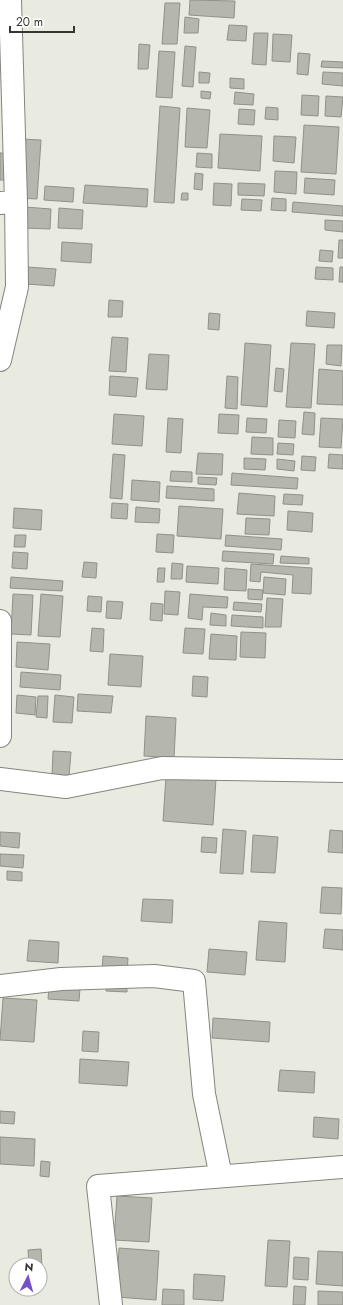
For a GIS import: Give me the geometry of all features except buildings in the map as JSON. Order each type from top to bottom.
[{"type":"street","points":[[0,360],[17,287],[8,203],[10,0]]},
{"type":"street","points":[[0,621],[0,736]]},
{"type":"street","points":[[0,779],[66,787],[162,768],[343,771]]},
{"type":"street","points":[[0,986],[61,980],[154,976],[194,981],[204,1094],[219,1167],[223,1176]]},
{"type":"street","points":[[111,1305],[98,1186],[343,1167]]}]
